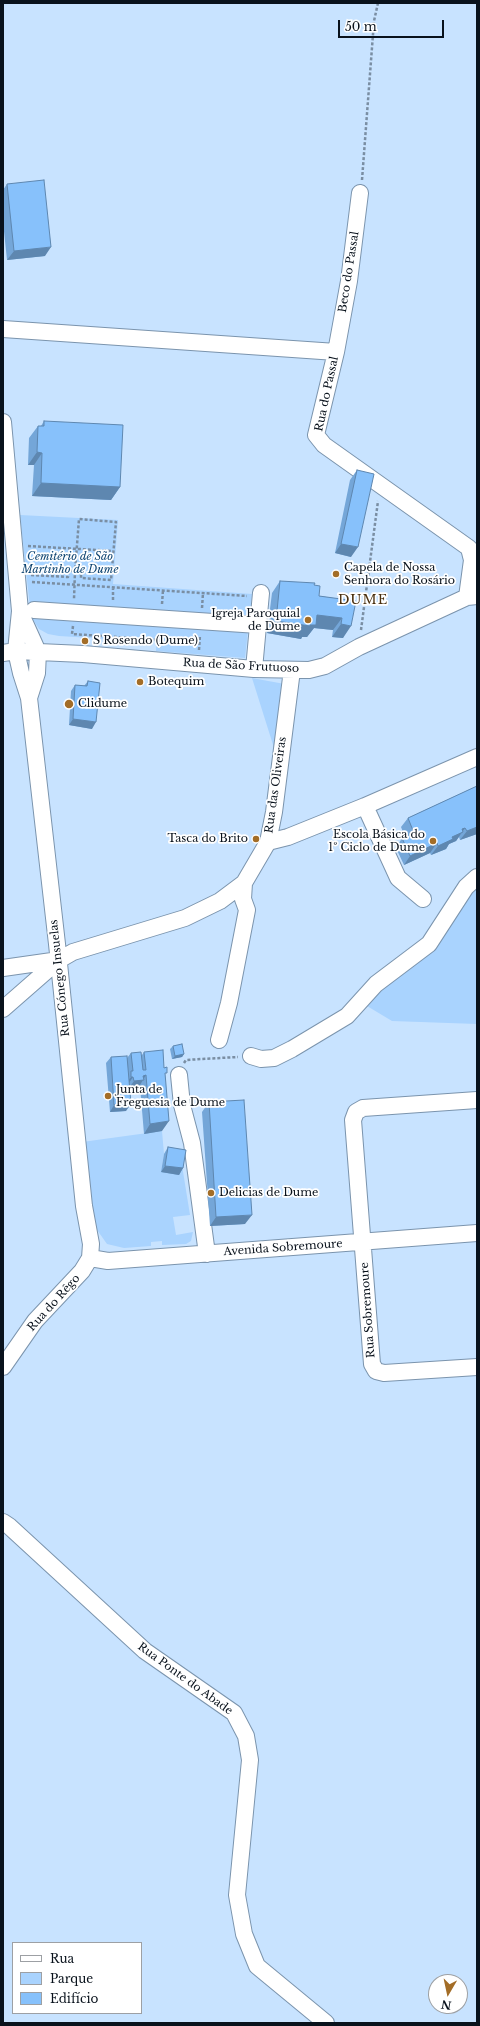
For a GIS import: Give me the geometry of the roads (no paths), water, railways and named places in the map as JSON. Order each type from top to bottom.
[{"type":"street","name":"Beco do Passal","points":[[336,352],[349,281],[360,193]]},
{"type":"street","name":"Rua do Passal","points":[[3,329],[336,352],[316,435],[324,445],[469,548],[474,558],[472,596]]},
{"type":"street","points":[[3,422],[7,511],[27,610],[38,652]]},
{"type":"street","points":[[254,669],[261,593]]},
{"type":"street","name":"Rua de São Frutuoso","points":[[10,652],[38,652],[254,669],[309,670],[325,666],[359,647],[472,596]]},
{"type":"street","points":[[27,610],[258,625]]},
{"type":"street","name":"Rua Cónego Insuelas","points":[[27,610],[10,652],[21,673],[29,698],[59,960],[84,1206],[91,1244],[90,1258]]},
{"type":"street","name":"Rua Cónego Insuelas","points":[[29,698],[36,673],[38,652]]},
{"type":"street","name":"Rua das Oliveiras","points":[[59,960],[74,952],[185,918],[220,900],[244,883],[268,842],[274,812],[292,670]]},
{"type":"street","points":[[268,842],[288,837],[365,806],[477,757]]},
{"type":"street","points":[[365,806],[398,878],[423,899]]},
{"type":"street","points":[[251,1056],[261,1059],[274,1058],[292,1049],[346,1016],[376,984],[429,944],[466,887],[477,876]]},
{"type":"street","points":[[219,1040],[230,1003],[247,910],[243,899],[244,883]]},
{"type":"street","points":[[3,968],[59,960]]},
{"type":"street","points":[[3,1008],[59,960]]},
{"type":"street","points":[[179,1075],[182,1105],[192,1143],[206,1254]]},
{"type":"street","name":"Rua Sobremoure","points":[[477,1100],[363,1108],[356,1112],[352,1120],[372,1364],[376,1371],[384,1374],[477,1367]]},
{"type":"street","name":"Avenida Sobremoure","points":[[90,1258],[108,1261],[477,1233]]},
{"type":"street","name":"Rua do Rêgo","points":[[3,1367],[35,1321],[82,1271],[90,1258]]},
{"type":"street","name":"Rua Ponte do Abade","points":[[3,1522],[145,1651],[234,1713],[246,1736],[250,1760],[236,1895],[244,1934],[258,1966],[326,2023]]},
{"type":"place","name":"Capela de Nossa Senhora do Rosário","points":[[336,574]]},
{"type":"place","name":"Igreja Paroquial de Dume","points":[[308,620]]},
{"type":"place","name":"S Rosendo (Dume)","points":[[85,641]]},
{"type":"place","name":"Botequim","points":[[140,682]]},
{"type":"place","name":"Clidume","points":[[69,704]]},
{"type":"place","name":"Tasca do Brito","points":[[256,839]]},
{"type":"place","name":"Escola Básica do 1º Ciclo de Dume","points":[[433,841]]},
{"type":"place","name":"Junta de Freguesia de Dume","points":[[108,1096]]},
{"type":"place","name":"Delicias de Dume","points":[[211,1193]]},
{"type":"district","name":"DUME","points":[[363,600]]},
{"type":"park label","name":"Cemitério de São Martinho de Dume","points":[[70,563]]}]
